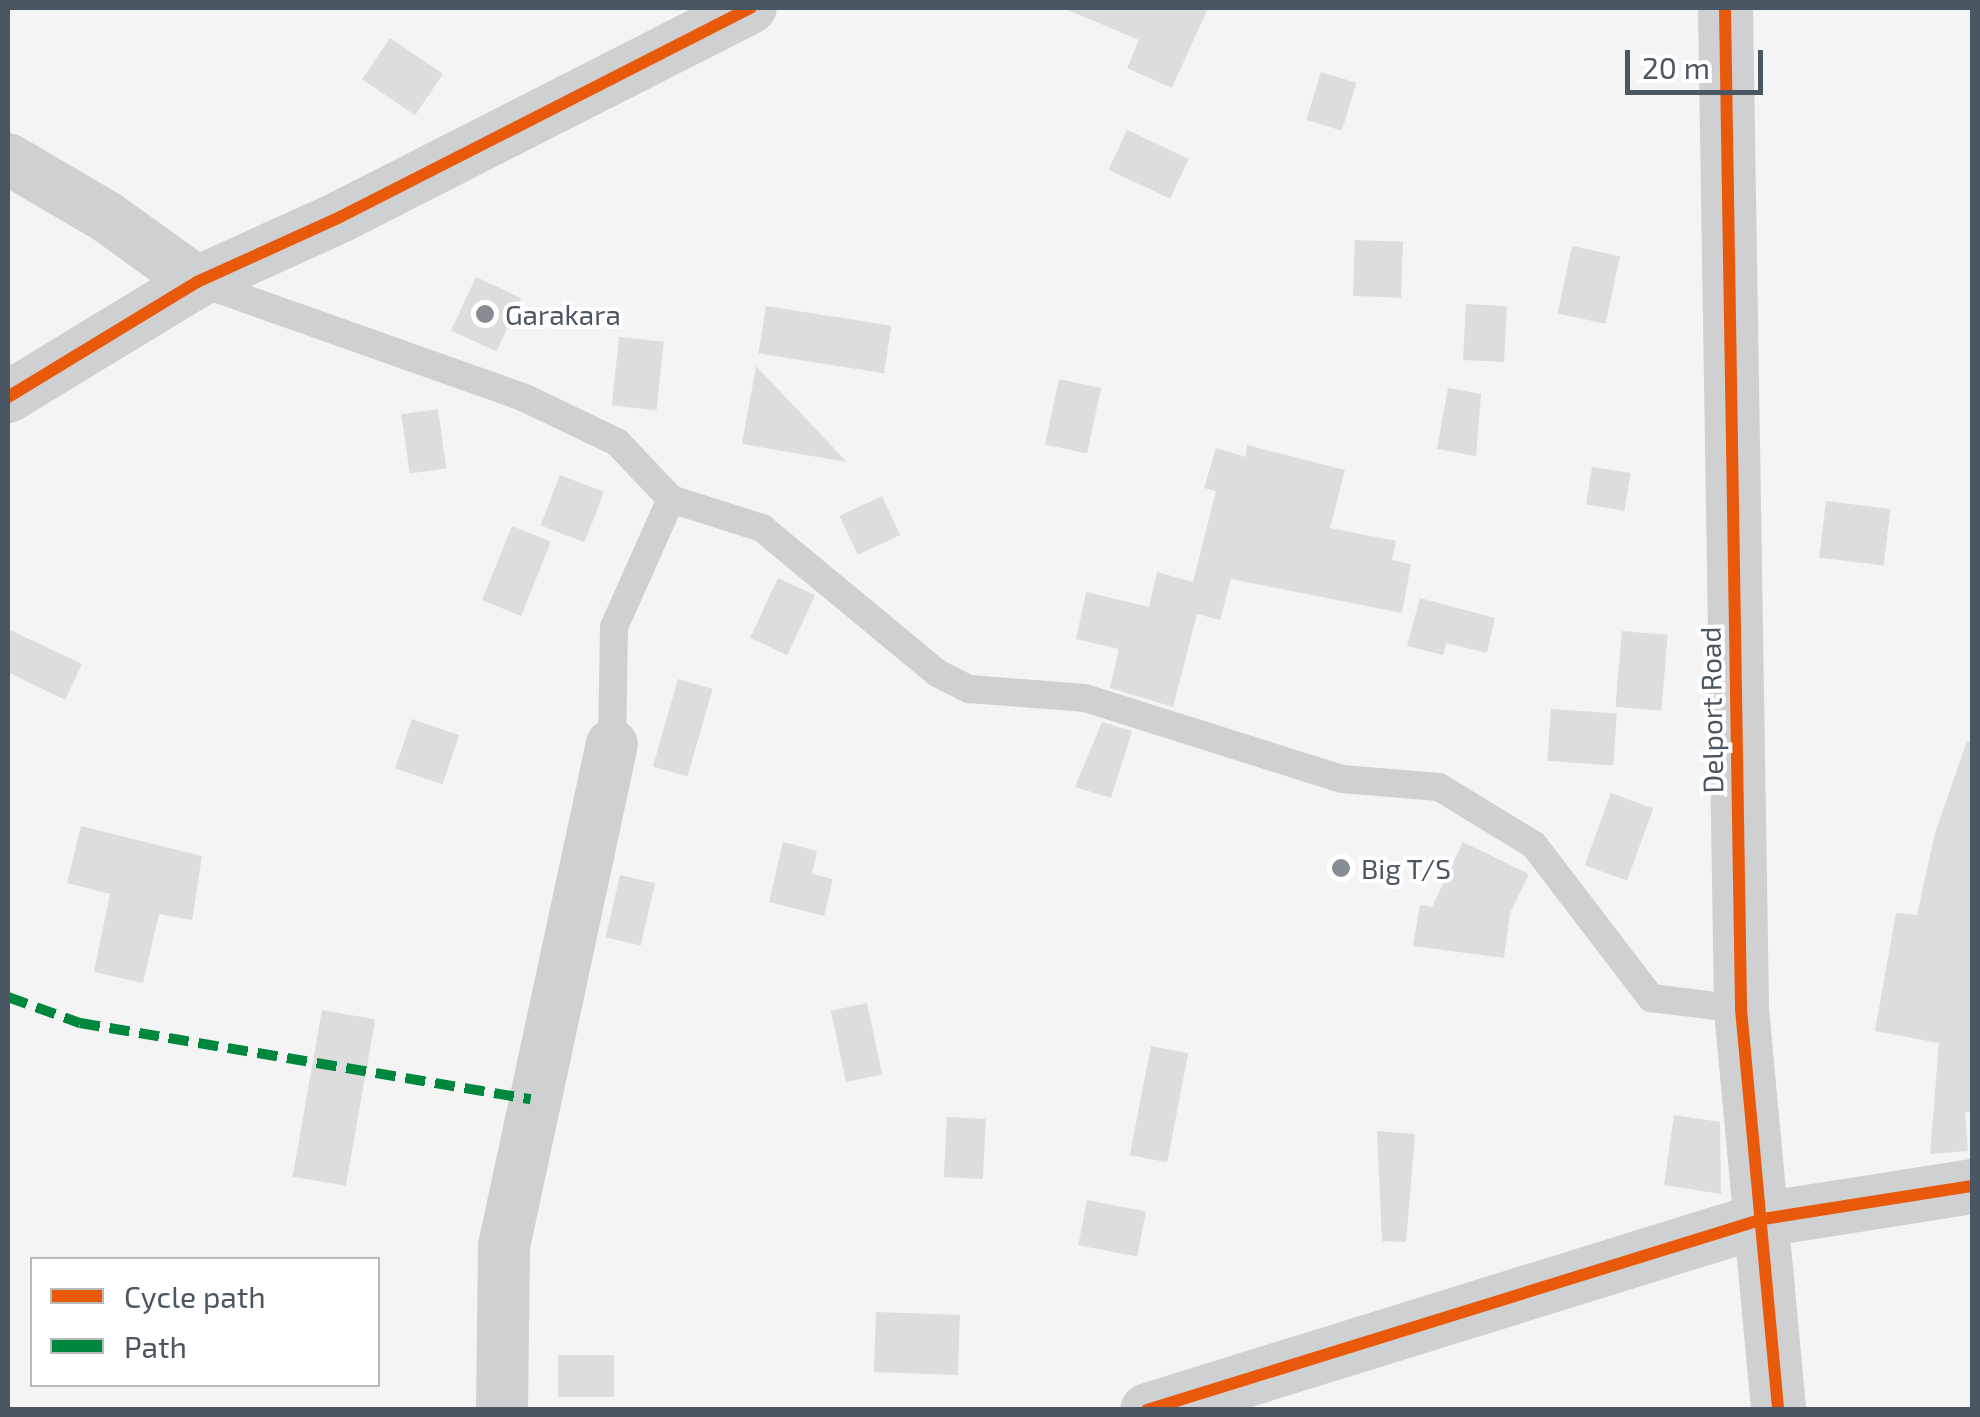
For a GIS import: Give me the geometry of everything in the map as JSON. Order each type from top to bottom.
[{"type":"street","points":[[8,397],[197,282],[340,217],[751,8]]},
{"type":"street","name":"Delport Road","points":[[1725,8],[1740,1010],[1763,1219],[1778,1410]]},
{"type":"street","points":[[8,159],[107,217],[197,282]]},
{"type":"street","points":[[502,1410],[504,1246],[612,744]]},
{"type":"street","points":[[1147,1410],[1763,1219],[1972,1186]]},
{"type":"lane","points":[[197,282],[525,398],[617,442],[671,500],[762,528],[937,672],[969,688],[1084,698],[1342,780],[1440,786],[1534,845],[1652,998],[1740,1010]]},
{"type":"lane","points":[[612,744],[614,627],[671,500]]},
{"type":"building","points":[[1063,8],[1208,8],[1172,88],[1127,68],[1139,40]]},
{"type":"building","points":[[390,38],[443,74],[415,115],[362,79]]},
{"type":"building","points":[[1321,72],[1356,83],[1342,131],[1306,120]]},
{"type":"building","points":[[1127,130],[1189,159],[1170,199],[1108,170]]},
{"type":"building","points":[[1355,240],[1403,242],[1401,298],[1353,296]]},
{"type":"building","points":[[1572,246],[1620,256],[1606,324],[1558,313]]},
{"type":"building","name":"Garakara","points":[[476,277],[521,298],[496,352],[451,330]]},
{"type":"building","points":[[1466,304],[1507,306],[1504,362],[1463,360]]},
{"type":"building","points":[[766,306],[891,326],[884,373],[758,353]]},
{"type":"building","points":[[619,337],[664,342],[657,410],[612,406]]},
{"type":"building","points":[[756,366],[847,462],[742,444]]},
{"type":"building","points":[[1059,379],[1101,388],[1087,453],[1045,445]]},
{"type":"building","points":[[1448,388],[1481,394],[1476,456],[1437,449]]},
{"type":"building","points":[[438,409],[446,468],[410,474],[401,414]]},
{"type":"building","points":[[1247,445],[1345,470],[1330,528],[1396,541],[1392,560],[1411,564],[1402,613],[1231,579],[1220,620],[1197,614],[1173,707],[1110,688],[1119,649],[1076,639],[1086,592],[1149,607],[1157,572],[1193,582],[1216,491],[1204,488],[1216,448],[1246,457]]},
{"type":"building","points":[[1592,467],[1631,473],[1625,511],[1586,505]]},
{"type":"building","points":[[560,475],[604,492],[585,542],[541,525]]},
{"type":"building","points":[[882,496],[900,535],[858,555],[839,516]]},
{"type":"building","points":[[1826,501],[1891,509],[1884,565],[1819,558]]},
{"type":"building","points":[[512,526],[551,542],[521,616],[482,600]]},
{"type":"building","points":[[778,578],[815,595],[787,655],[750,638]]},
{"type":"building","points":[[1420,598],[1495,618],[1487,653],[1446,643],[1443,655],[1407,646]]},
{"type":"building","points":[[8,629],[82,664],[65,700],[8,672]]},
{"type":"building","points":[[1622,631],[1668,635],[1661,711],[1615,707]]},
{"type":"building","points":[[678,679],[713,689],[688,776],[653,766]]},
{"type":"building","points":[[1551,709],[1617,714],[1613,765],[1547,761]]},
{"type":"building","points":[[412,719],[459,735],[442,784],[395,768]]},
{"type":"building","points":[[1102,722],[1132,731],[1111,798],[1075,787]]},
{"type":"building","points":[[1967,741],[1972,742],[1972,1113],[1965,1112],[1968,1151],[1930,1154],[1939,1043],[1875,1031],[1896,913],[1917,915],[1935,833]]},
{"type":"building","points":[[1611,793],[1653,808],[1627,881],[1585,865]]},
{"type":"building","points":[[81,826],[202,856],[192,920],[159,914],[143,983],[94,972],[110,894],[67,883]]},
{"type":"building","points":[[783,842],[817,851],[812,874],[833,879],[824,916],[769,902]]},
{"type":"building","points":[[1463,842],[1529,874],[1510,913],[1504,958],[1413,946],[1420,905],[1432,907]]},
{"type":"building","points":[[620,875],[655,883],[641,945],[606,937]]},
{"type":"building","points":[[867,1003],[882,1074],[846,1082],[831,1011]]},
{"type":"building","points":[[322,1010],[375,1019],[346,1186],[293,1176]]},
{"type":"building","points":[[1151,1046],[1188,1053],[1167,1162],[1130,1155]]},
{"type":"building","points":[[1674,1115],[1720,1122],[1721,1194],[1664,1185]]},
{"type":"building","points":[[947,1117],[986,1119],[983,1179],[944,1177]]},
{"type":"building","points":[[1377,1131],[1415,1134],[1406,1242],[1382,1241]]},
{"type":"building","points":[[1087,1200],[1146,1211],[1137,1257],[1078,1245]]},
{"type":"building","points":[[876,1312],[960,1315],[958,1375],[874,1372]]},
{"type":"building","points":[[558,1355],[614,1355],[614,1397],[558,1397]]},
{"type":"marked path","points":[[8,997],[80,1023],[531,1099]]},
{"type":"cycle path","points":[[8,397],[197,282],[340,217],[751,8]]},
{"type":"cycle path","points":[[1725,8],[1741,1009],[1778,1410]]},
{"type":"cycle path","points":[[1147,1410],[1763,1219],[1972,1186]]},
{"type":"place","name":"Garakara","points":[[485,314]]},
{"type":"place","name":"Big T/S","points":[[1341,868]]}]
